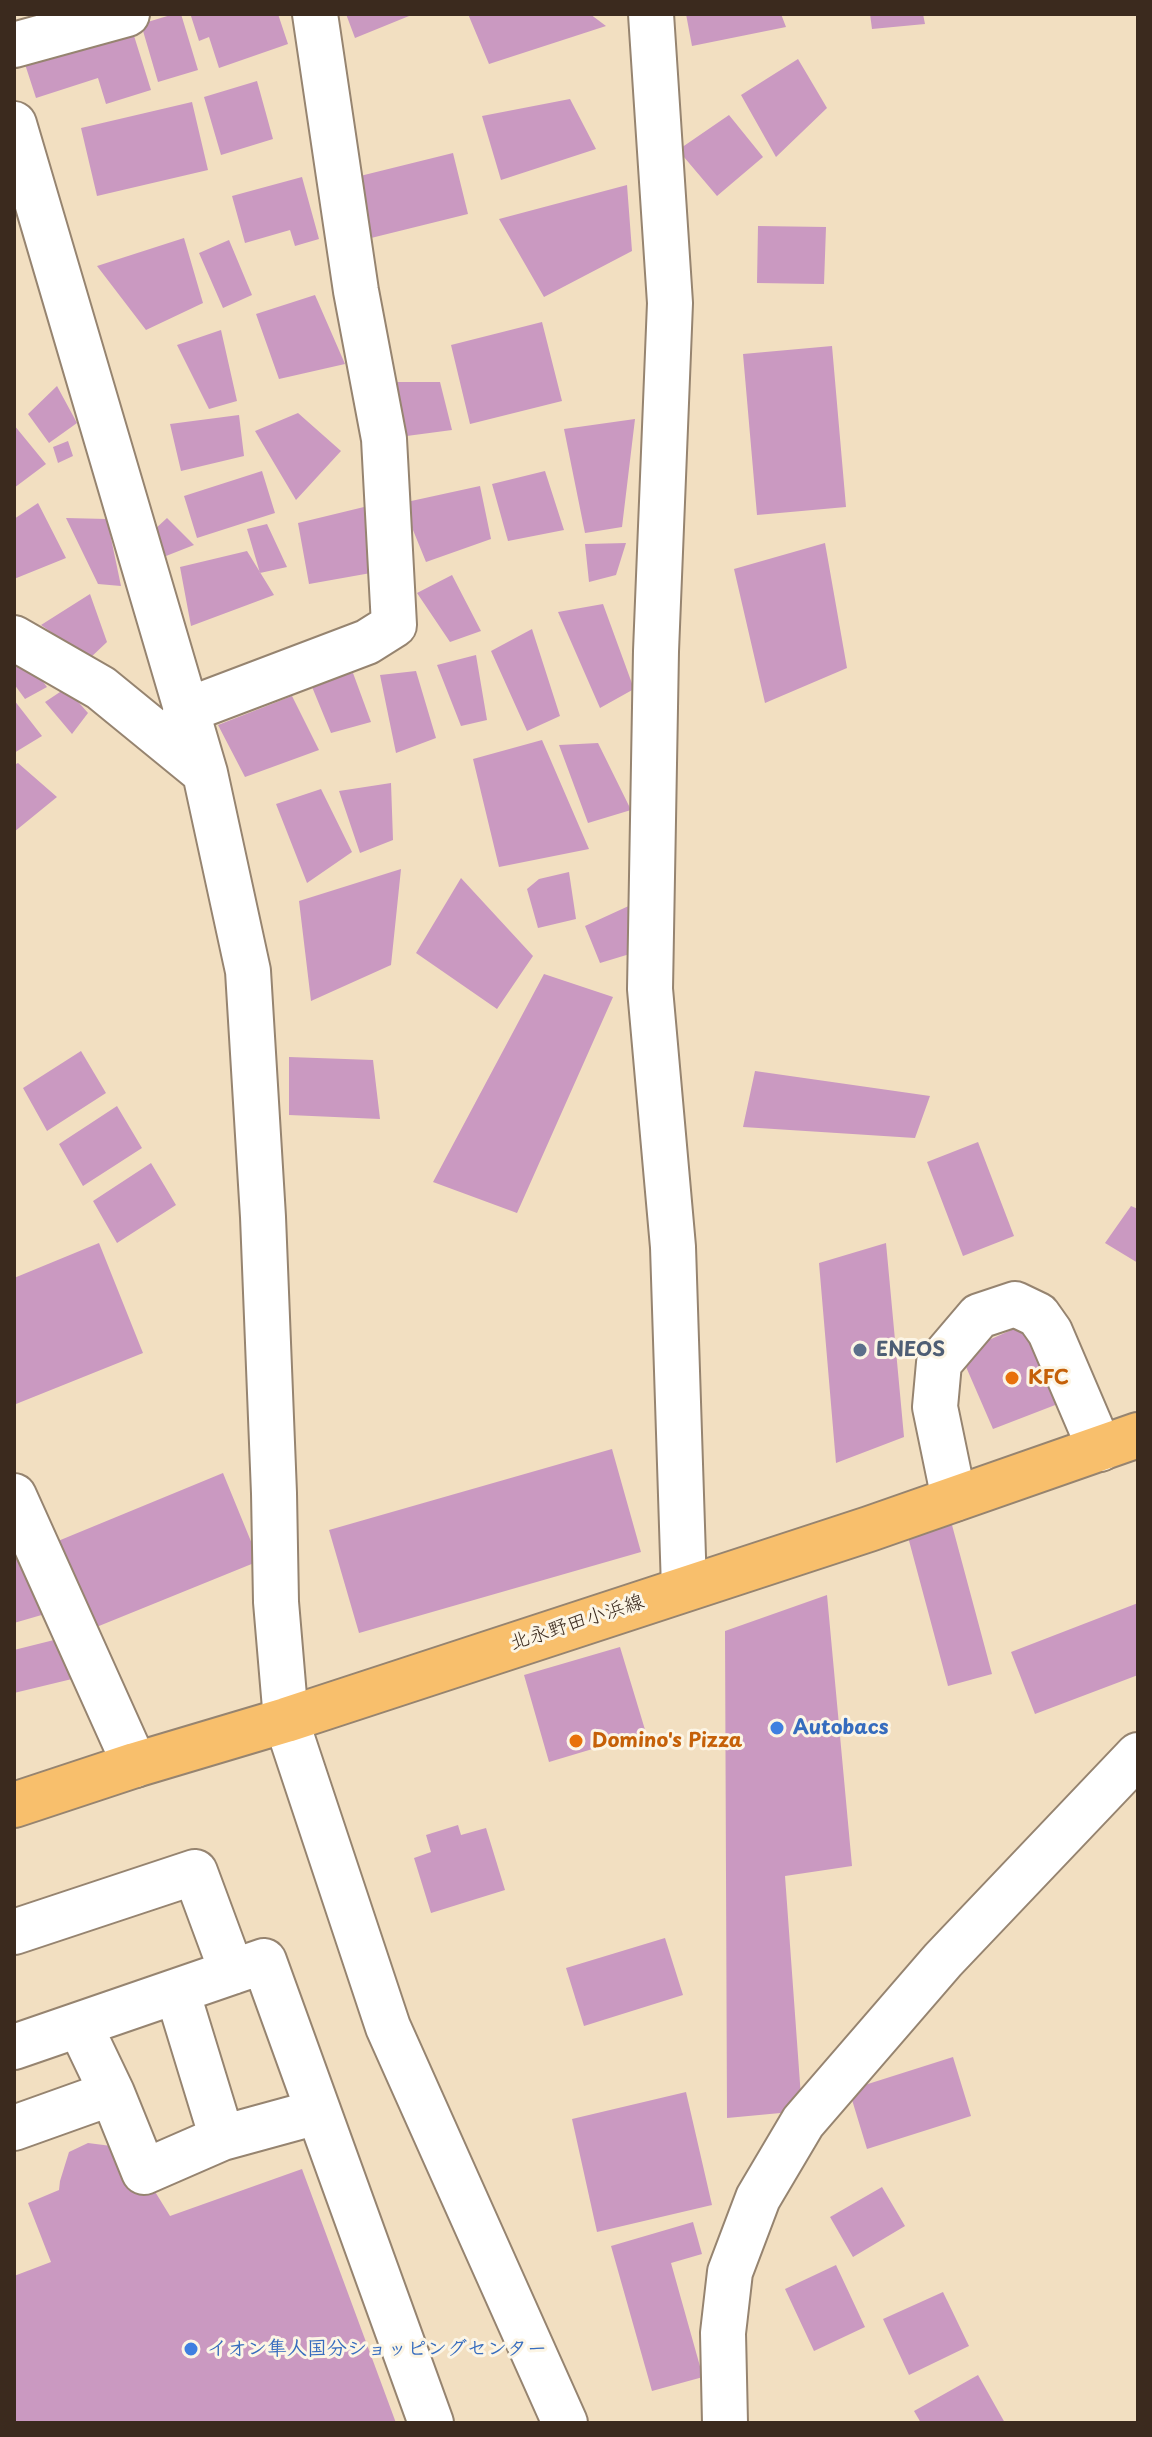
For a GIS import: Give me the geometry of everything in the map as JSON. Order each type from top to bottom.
[{"type":"main road","name":"北永野田小浜線","points":[[14,1805],[286,1720],[1119,1442]]},
{"type":"street","points":[[14,45],[127,14]]},
{"type":"street","points":[[185,711],[367,642],[394,625],[384,439],[356,291],[315,14]]},
{"type":"street","points":[[651,14],[670,303],[656,651],[650,989],[673,1247],[684,1588]]},
{"type":"street","points":[[14,124],[205,773],[248,971],[264,1247],[276,1602],[286,1720],[388,2027],[565,2423]]},
{"type":"street","points":[[14,638],[101,688],[205,773]]},
{"type":"street","points":[[954,1499],[935,1407],[939,1363],[979,1316],[1015,1304],[1038,1315],[1119,1442]]},
{"type":"street","points":[[14,1496],[135,1765]]},
{"type":"street","points":[[725,2423],[723,2333],[730,2272],[758,2198],[803,2122],[943,1960],[1138,1755]]},
{"type":"street","points":[[14,1932],[195,1872],[232,1972]]},
{"type":"street","points":[[14,2047],[264,1961],[431,2423]]},
{"type":"street","points":[[177,1991],[222,2138]]},
{"type":"street","points":[[80,2026],[112,2093],[144,2172],[222,2138],[317,2112]]},
{"type":"street","points":[[14,2128],[112,2093]]},
{"type":"building","points":[[181,14],[198,70],[158,82],[141,24]]},
{"type":"building","points":[[278,14],[288,44],[219,68],[209,37],[199,41],[191,16]]},
{"type":"building","points":[[346,14],[414,14],[355,38]]},
{"type":"building","points":[[468,14],[590,14],[606,26],[489,64]]},
{"type":"building","points":[[686,14],[781,14],[786,27],[692,46]]},
{"type":"building","points":[[870,14],[923,14],[925,24],[872,29]]},
{"type":"building","points":[[130,23],[151,90],[106,104],[98,78],[36,98],[23,58]]},
{"type":"building","points":[[798,59],[827,108],[776,157],[741,95]]},
{"type":"building","points":[[257,81],[273,139],[221,155],[204,97]]},
{"type":"building","points":[[570,99],[596,149],[501,180],[482,116]]},
{"type":"building","points":[[192,102],[208,170],[97,196],[81,128]]},
{"type":"building","points":[[729,115],[763,157],[717,196],[678,150]]},
{"type":"building","points":[[453,153],[468,214],[367,239],[352,178]]},
{"type":"building","points":[[302,177],[319,239],[295,246],[290,230],[245,243],[232,196]]},
{"type":"building","points":[[627,185],[632,251],[544,297],[499,219]]},
{"type":"building","points":[[758,226],[826,227],[824,284],[757,283]]},
{"type":"building","points":[[184,238],[203,303],[146,330],[97,266]]},
{"type":"building","points":[[229,240],[252,295],[223,308],[199,253]]},
{"type":"building","points":[[315,295],[345,364],[279,379],[256,314]]},
{"type":"building","points":[[542,322],[562,401],[470,424],[451,345]]},
{"type":"building","points":[[221,330],[237,401],[209,409],[177,345]]},
{"type":"building","points":[[832,346],[846,507],[757,515],[743,354]]},
{"type":"building","points":[[380,382],[440,382],[452,430],[384,439]]},
{"type":"building","points":[[57,386],[77,423],[49,443],[28,414]]},
{"type":"building","points":[[298,413],[341,451],[296,500],[255,431]]},
{"type":"building","points":[[239,415],[244,456],[181,471],[170,424]]},
{"type":"building","points":[[635,419],[622,527],[585,533],[564,429]]},
{"type":"building","points":[[14,425],[46,464],[14,488]]},
{"type":"building","points":[[68,441],[73,456],[58,463],[53,447]]},
{"type":"building","points":[[262,471],[275,513],[197,538],[184,496]]},
{"type":"building","points":[[545,471],[564,530],[508,541],[492,484]]},
{"type":"building","points":[[480,486],[491,539],[426,562],[402,503]]},
{"type":"building","points":[[38,503],[66,558],[14,579],[14,519]]},
{"type":"building","points":[[364,507],[382,571],[309,584],[298,523]]},
{"type":"building","points":[[66,518],[107,519],[121,586],[98,584]]},
{"type":"building","points":[[167,518],[194,545],[166,556],[154,530]]},
{"type":"building","points":[[267,524],[287,567],[260,573],[247,529]]},
{"type":"building","points":[[626,543],[616,575],[589,582],[585,544]]},
{"type":"building","points":[[825,543],[847,668],[765,703],[734,569]]},
{"type":"building","points":[[247,551],[274,595],[191,626],[180,567]]},
{"type":"building","points":[[452,575],[481,631],[450,642],[417,593]]},
{"type":"building","points":[[90,594],[107,642],[89,659],[41,625]]},
{"type":"building","points":[[603,604],[634,689],[600,708],[558,612]]},
{"type":"building","points":[[532,629],[560,716],[527,731],[491,651]]},
{"type":"building","points":[[476,655],[487,720],[461,726],[437,665]]},
{"type":"building","points":[[27,660],[47,687],[25,699],[14,684],[14,665]]},
{"type":"building","points":[[416,671],[436,738],[396,753],[380,675]]},
{"type":"building","points":[[353,673],[371,722],[331,733],[310,682]]},
{"type":"building","points":[[66,688],[88,713],[72,734],[45,702]]},
{"type":"building","points":[[292,696],[319,750],[245,777],[218,725]]},
{"type":"building","points":[[14,700],[42,736],[14,753]]},
{"type":"building","points":[[542,740],[589,849],[499,867],[473,759]]},
{"type":"building","points":[[598,743],[631,810],[588,823],[559,745]]},
{"type":"building","points":[[18,763],[57,797],[14,832],[14,765]]},
{"type":"building","points":[[391,783],[393,840],[360,853],[339,791]]},
{"type":"building","points":[[321,789],[352,852],[307,883],[276,804]]},
{"type":"building","points":[[401,869],[391,965],[311,1001],[299,901]]},
{"type":"building","points":[[569,872],[576,919],[538,928],[527,889],[539,879]]},
{"type":"building","points":[[461,878],[533,956],[497,1009],[416,953]]},
{"type":"building","points":[[633,904],[643,950],[600,963],[585,926]]},
{"type":"building","points":[[544,974],[613,997],[517,1213],[433,1182]]},
{"type":"building","points":[[81,1051],[106,1093],[47,1131],[23,1088]]},
{"type":"building","points":[[289,1057],[373,1060],[380,1119],[289,1115]]},
{"type":"building","points":[[755,1071],[930,1096],[915,1138],[743,1127]]},
{"type":"building","points":[[117,1106],[142,1148],[83,1186],[59,1144]]},
{"type":"building","points":[[978,1142],[1014,1236],[963,1256],[927,1162]]},
{"type":"building","points":[[151,1163],[176,1205],[117,1243],[93,1201]]},
{"type":"building","points":[[1131,1206],[1138,1209],[1138,1263],[1105,1243]]},
{"type":"building","points":[[99,1243],[143,1353],[16,1404],[14,1278]]},
{"type":"building","points":[[886,1243],[904,1437],[836,1463],[819,1263]]},
{"type":"building","name":"KFC","points":[[1029,1322],[1063,1402],[993,1429],[960,1353]]},
{"type":"building","points":[[612,1449],[641,1552],[359,1633],[329,1530]]},
{"type":"building","points":[[223,1473],[259,1561],[94,1628],[58,1541]]},
{"type":"building","points":[[952,1525],[992,1674],[948,1686],[908,1537]]},
{"type":"building","points":[[14,1545],[45,1614],[14,1623]]},
{"type":"building","points":[[827,1595],[852,1866],[785,1876],[802,2111],[727,2118],[725,1631]]},
{"type":"building","points":[[1138,1603],[1138,1675],[1035,1714],[1011,1652]]},
{"type":"building","points":[[62,1638],[72,1679],[14,1693],[14,1650]]},
{"type":"building","points":[[620,1647],[646,1733],[549,1762],[524,1675]]},
{"type":"building","points":[[458,1825],[461,1835],[486,1828],[505,1890],[431,1913],[414,1858],[431,1852],[426,1835]]},
{"type":"building","points":[[665,1938],[683,1995],[584,2026],[566,1968]]},
{"type":"building","points":[[953,2057],[971,2116],[867,2149],[849,2090]]},
{"type":"building","points":[[686,2092],[712,2205],[597,2232],[572,2119]]},
{"type":"building","name":"イオン隼人国分ショッピングセンター","points":[[88,2143],[119,2147],[146,2177],[170,2216],[302,2169],[396,2423],[14,2423],[14,2276],[51,2262],[28,2203],[59,2190],[69,2152]]},
{"type":"building","points":[[882,2187],[905,2226],[853,2257],[830,2217]]},
{"type":"building","points":[[693,2222],[702,2254],[671,2263],[703,2377],[652,2391],[611,2246]]},
{"type":"building","points":[[836,2265],[865,2327],[814,2351],[785,2289]]},
{"type":"building","points":[[943,2292],[969,2346],[909,2375],[883,2319]]},
{"type":"building","points":[[978,2375],[1005,2423],[921,2423],[914,2411]]},
{"type":"place","name":"ENEOS","points":[[860,1350]]},
{"type":"place","name":"KFC","points":[[1012,1378]]},
{"type":"place","name":"Autobacs","points":[[777,1728]]},
{"type":"place","name":"Domino's Pizza","points":[[576,1741]]},
{"type":"place","name":"イオン隼人国分ショッピングセンター","points":[[191,2349]]}]
